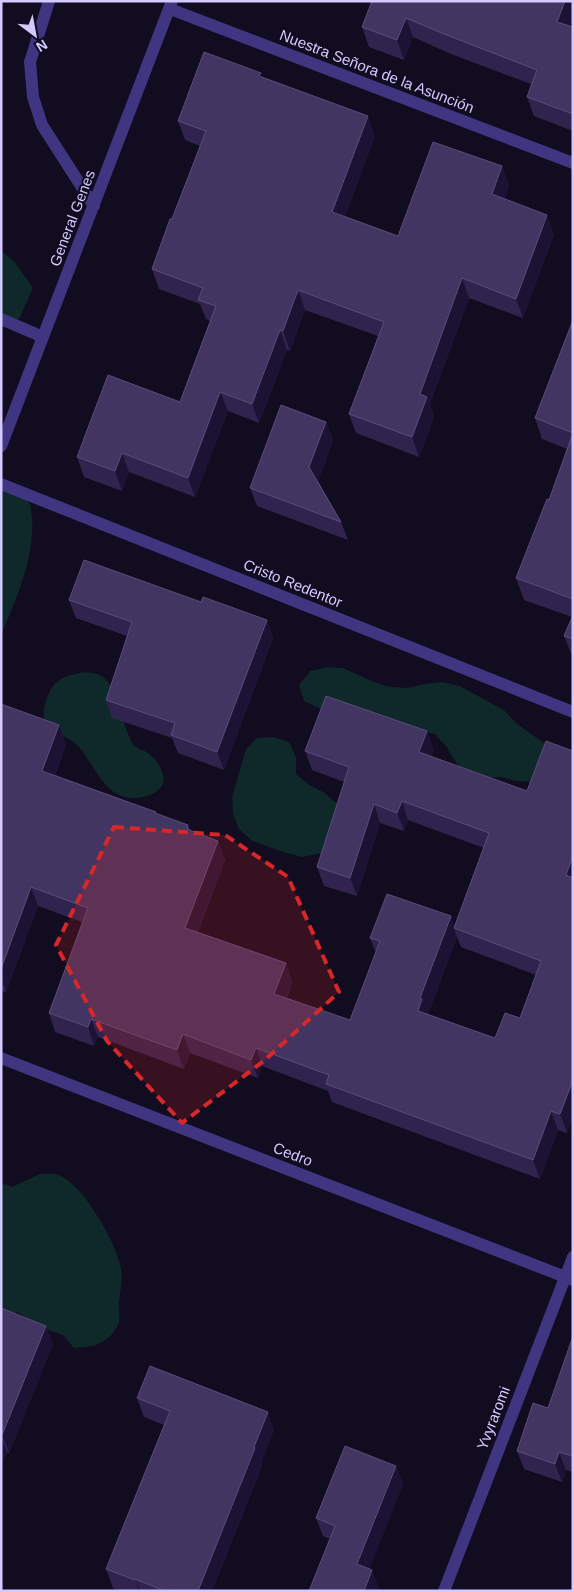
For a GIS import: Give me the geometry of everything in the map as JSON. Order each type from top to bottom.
[{"type":"street","points":[[48,1],[30,62],[33,97],[42,125],[94,206]]},
{"type":"street","name":"General Genes","points":[[1,446],[171,5]]},
{"type":"street","name":"Nuestra Señora de la Asunción","points":[[171,5],[573,163]]},
{"type":"street","points":[[1,320],[42,337]]},
{"type":"street","name":"Cristo Redentor","points":[[1,484],[573,712]]},
{"type":"street","name":"Cedro","points":[[1,1058],[569,1278]]},
{"type":"street","name":"Yvyraromi","points":[[444,1591],[569,1278],[573,1257]]},
{"type":"highlighted area","points":[[114,827],[225,835],[288,877],[339,992],[265,1060],[182,1123],[107,1041],[56,945]]},
{"type":"green space","points":[[1,251],[14,261],[33,288],[19,319],[1,329]]},
{"type":"green space","points":[[1,483],[20,493],[31,506],[32,534],[23,579],[1,637]]},
{"type":"green space","points":[[327,667],[343,668],[390,687],[408,688],[442,682],[460,686],[505,711],[516,723],[545,744],[556,756],[535,782],[517,781],[500,777],[482,778],[464,775],[446,746],[435,734],[419,731],[353,708],[319,708],[304,701],[299,685],[310,671]]},
{"type":"green space","points":[[85,672],[99,675],[109,683],[117,697],[132,743],[149,754],[160,766],[163,775],[162,785],[154,793],[136,798],[125,797],[116,793],[101,779],[74,742],[54,732],[46,724],[44,708],[50,690],[63,678]]},
{"type":"green space","points":[[273,737],[289,742],[296,757],[296,774],[309,785],[325,793],[337,804],[338,850],[302,857],[251,840],[239,829],[233,814],[232,797],[246,749],[257,738]]},
{"type":"green space","points":[[40,1174],[55,1174],[76,1188],[96,1214],[118,1257],[122,1277],[119,1322],[108,1338],[95,1345],[74,1348],[63,1335],[46,1329],[17,1312],[1,1322],[1,1183],[12,1187]]},
{"type":"building","points":[[372,1],[565,1],[557,22],[573,27],[573,114],[527,97],[537,70],[406,18],[397,40],[362,27]]},
{"type":"building","points":[[204,52],[261,73],[259,76],[368,116],[332,212],[398,236],[433,142],[502,166],[492,194],[547,215],[516,299],[462,278],[420,394],[427,397],[412,437],[349,414],[384,322],[298,290],[283,331],[280,330],[252,404],[220,392],[188,478],[122,453],[115,471],[77,457],[108,375],[180,402],[216,306],[198,300],[203,288],[152,269],[206,131],[178,121]]},
{"type":"building","points":[[573,320],[573,433],[535,418]]},
{"type":"building","points":[[281,405],[326,422],[309,467],[341,522],[250,488]]},
{"type":"building","points":[[573,433],[573,599],[516,578],[547,499],[549,500]]},
{"type":"building","points":[[84,560],[201,602],[203,597],[267,620],[217,752],[171,735],[175,723],[106,700],[132,622],[69,600]]},
{"type":"building","points":[[573,615],[573,639],[564,636]]},
{"type":"building","points":[[326,696],[427,731],[419,752],[527,791],[546,741],[573,751],[573,856],[566,875],[573,878],[573,1080],[560,1114],[551,1111],[533,1160],[326,1084],[329,1075],[256,1048],[251,1060],[183,1034],[177,1050],[91,1019],[88,1027],[49,1013],[88,908],[31,887],[1,969],[1,704],[59,725],[42,771],[156,812],[188,825],[187,829],[218,841],[185,928],[286,963],[274,994],[350,1020],[380,941],[370,938],[387,894],[451,916],[420,998],[422,999],[418,1011],[495,1038],[505,1013],[520,1018],[541,961],[454,928],[489,833],[402,801],[397,813],[374,804],[350,878],[317,867],[349,767],[305,751]]},
{"type":"building","points":[[1,1308],[46,1326],[2,1435],[1,1434]]},
{"type":"building","points":[[573,1336],[573,1456],[559,1452],[555,1464],[517,1451],[533,1403],[548,1408]]},
{"type":"building","points":[[150,1366],[268,1412],[198,1591],[165,1591],[106,1569],[170,1411],[137,1398]]},
{"type":"building","points":[[345,1446],[396,1466],[357,1564],[372,1570],[364,1591],[309,1591],[335,1526],[316,1518]]}]
